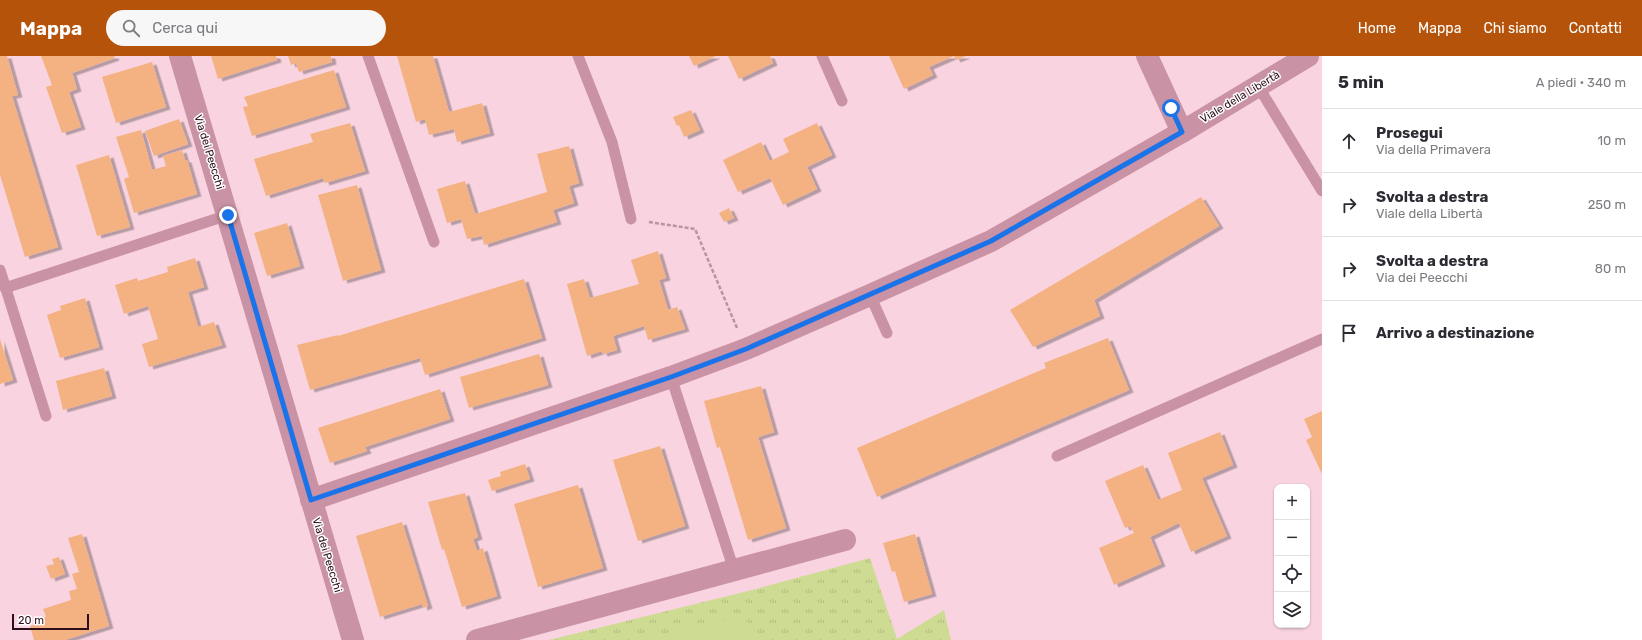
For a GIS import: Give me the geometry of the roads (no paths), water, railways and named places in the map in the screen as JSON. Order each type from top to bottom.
[{"type":"street","name":"Via dei Peecchi","points":[[180,56],[353,640]]},
{"type":"street","points":[[1147,56],[1182,132]]},
{"type":"street","name":"Viale della Libertà","points":[[311,500],[671,377],[746,349],[870,296],[991,241],[1182,132],[1308,56]]},
{"type":"street","points":[[477,640],[845,540]]},
{"type":"lane","points":[[368,56],[434,242]]},
{"type":"lane","points":[[578,56],[612,142],[631,218]]},
{"type":"lane","points":[[822,56],[842,101]]},
{"type":"lane","points":[[1258,86],[1322,191]]},
{"type":"lane","points":[[5,288],[228,215]]},
{"type":"lane","points":[[0,270],[46,416]]},
{"type":"lane","points":[[870,296],[887,333]]},
{"type":"lane","points":[[1057,456],[1322,339]]},
{"type":"lane","points":[[671,377],[734,570]]}]
